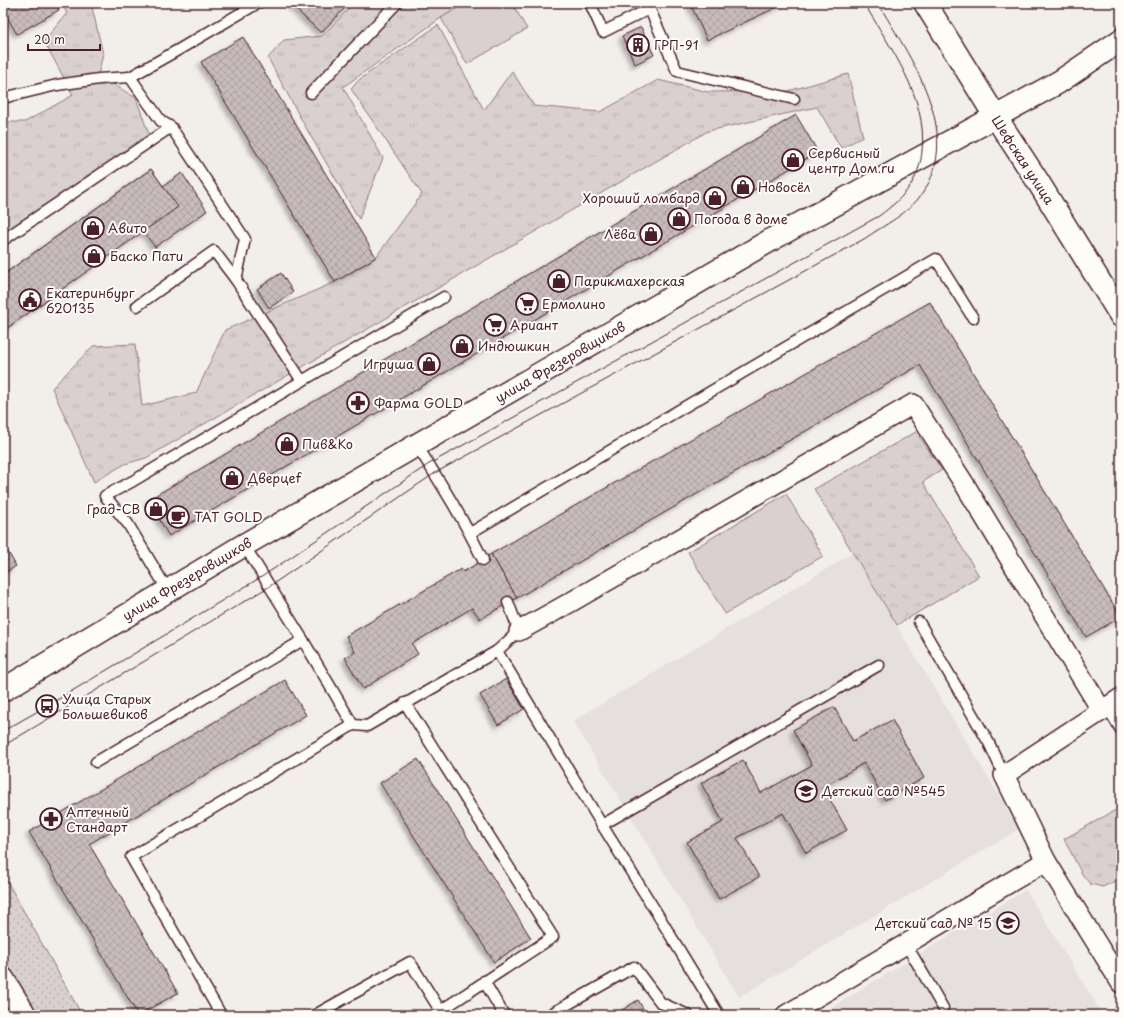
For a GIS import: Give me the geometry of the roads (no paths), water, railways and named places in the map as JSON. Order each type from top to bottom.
[{"type":"main road","name":"Шефская улица","points":[[925,3],[1121,316]]},
{"type":"main road","name":"улица Фрезеровщиков","points":[[3,690],[244,545],[416,444],[783,233],[1059,82],[1121,40]]},
{"type":"main road","points":[[3,979],[25,1015]]},
{"type":"street","points":[[519,631],[913,404],[1110,705],[1004,775],[1046,861],[1121,984]]},
{"type":"street","points":[[786,1015],[1046,861]]},
{"type":"lane","points":[[3,98],[57,85],[99,79],[130,77],[258,3]]},
{"type":"lane","points":[[311,93],[397,3]]},
{"type":"lane","points":[[590,3],[603,32],[648,6],[677,71],[794,99]]},
{"type":"lane","points":[[130,77],[161,122],[171,127],[245,239],[236,280]]},
{"type":"lane","points":[[3,240],[171,127]]},
{"type":"lane","points":[[137,306],[214,251],[236,280],[302,381]]},
{"type":"lane","points":[[470,533],[936,258],[973,318]]},
{"type":"lane","points":[[168,591],[128,524],[105,496],[133,481],[444,297]]},
{"type":"lane","points":[[416,444],[435,473],[470,533],[482,560]]},
{"type":"lane","points":[[244,545],[303,640],[352,725]]},
{"type":"lane","points":[[221,1015],[131,857],[352,725],[367,726],[497,651],[519,631],[508,602]]},
{"type":"lane","points":[[919,622],[989,743],[1004,775]]},
{"type":"lane","points":[[96,762],[303,640]]},
{"type":"lane","points":[[497,651],[719,1015]]},
{"type":"lane","points":[[602,825],[878,665]]},
{"type":"lane","points":[[315,1015],[410,962],[442,1013],[484,981],[553,937],[406,703]]},
{"type":"lane","points":[[1110,705],[1121,730]]},
{"type":"lane","points":[[906,944],[943,1008]]},
{"type":"lane","points":[[549,1015],[634,967],[662,1003],[688,1015]]},
{"type":"lane","points":[[484,981],[504,1015]]},
{"type":"tram line","points":[[3,731],[263,576],[429,464],[879,216],[892,206],[907,190],[917,174],[922,151],[922,131],[919,111],[905,74],[864,3]]},
{"type":"tram line","points":[[3,746],[270,586],[435,473],[864,239],[910,208],[922,194],[934,170],[938,146],[935,121],[928,96],[917,71],[878,3]]},
{"type":"place","name":"ГРП-91","points":[[638,45]]},
{"type":"place","name":"Сервисный центр Дом.ru","points":[[793,160]]},
{"type":"place","name":"Новосёл","points":[[743,187]]},
{"type":"place","name":"Хороший ломбард","points":[[715,198]]},
{"type":"place","name":"Погода в доме","points":[[679,219]]},
{"type":"place","name":"Авито","points":[[93,228]]},
{"type":"place","name":"Лёва","points":[[651,234]]},
{"type":"place","name":"Баско Пати","points":[[94,256]]},
{"type":"place","name":"Парикмахерская","points":[[559,281]]},
{"type":"place","name":"Екатеринбург 620135","points":[[30,300]]},
{"type":"place","name":"Ермолино","points":[[527,304]]},
{"type":"place","name":"Ариант","points":[[495,325]]},
{"type":"place","name":"Индюшкин","points":[[462,346]]},
{"type":"place","name":"Игруша","points":[[429,364]]},
{"type":"place","name":"Фарма GOLD","points":[[358,403]]},
{"type":"place","name":"Пив&Ко","points":[[287,444]]},
{"type":"place","name":"Дверцеf","points":[[232,478]]},
{"type":"place","name":"Град-СВ","points":[[156,509]]},
{"type":"place","name":"TAT GOLD","points":[[178,517]]},
{"type":"place","name":"Улица Старых Большевиков","points":[[47,706]]},
{"type":"place","name":"Детский сад №545","points":[[806,791]]},
{"type":"place","name":"Аптечный Стандарт","points":[[51,819]]},
{"type":"place","name":"Детский сад № 15","points":[[1008,923]]}]
